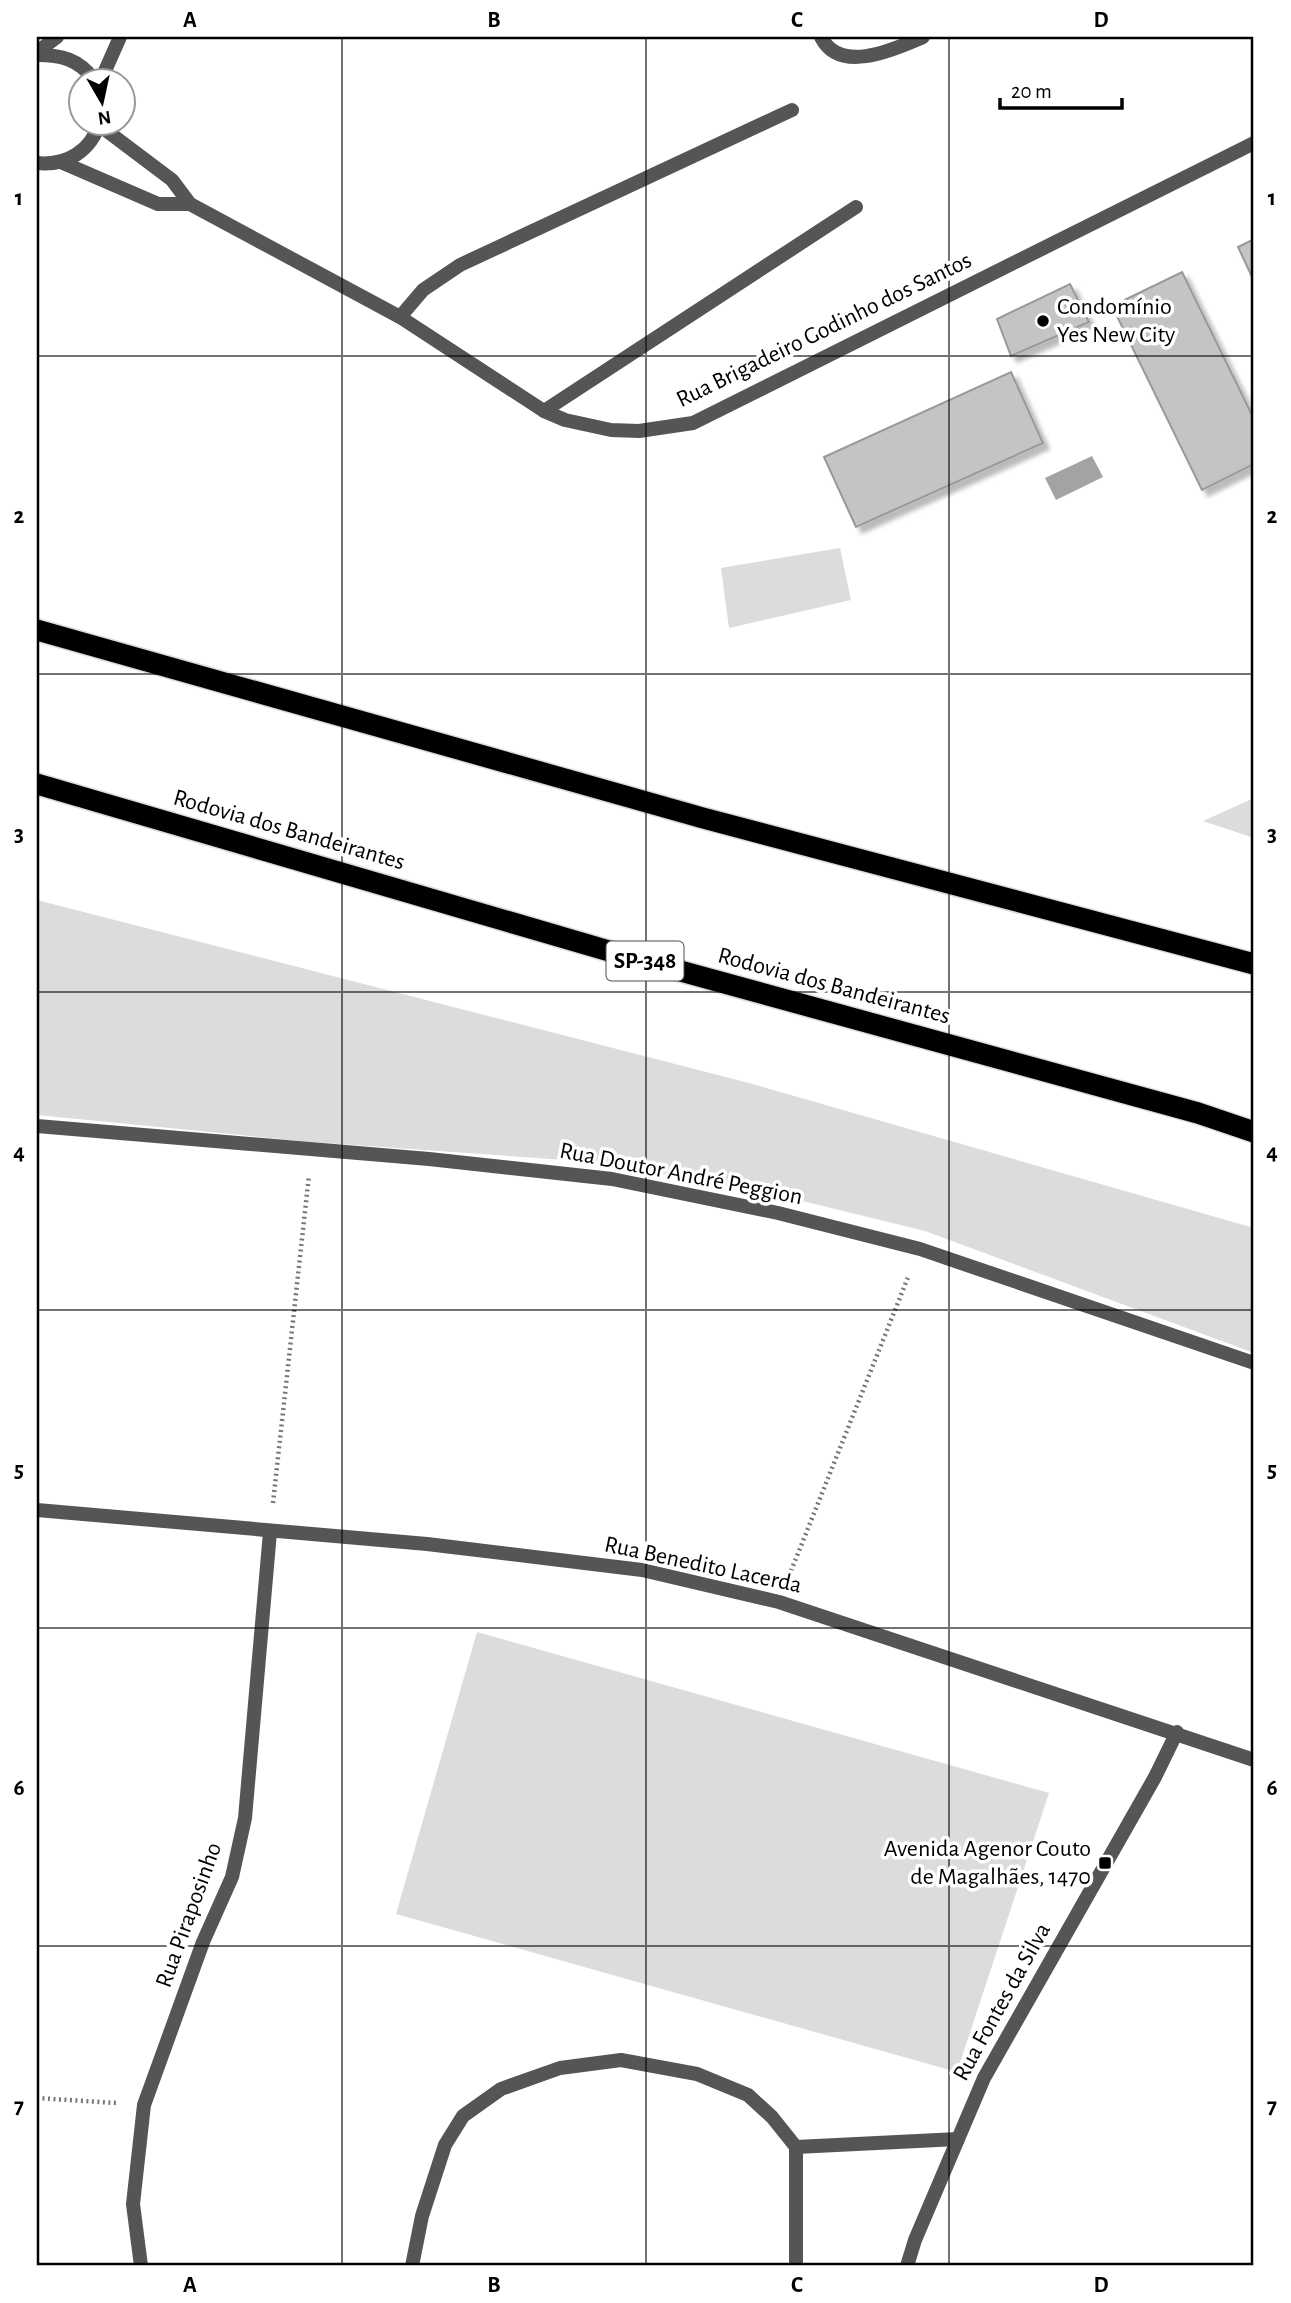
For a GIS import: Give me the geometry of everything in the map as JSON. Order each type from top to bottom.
[{"type":"highway","points":[[37,630],[703,818],[1254,964]]},
{"type":"highway","name":"Rodovia dos Bandeirantes","points":[[37,784],[633,958],[1198,1112],[1254,1132]]},
{"type":"street","points":[[37,53],[57,37]]},
{"type":"street","points":[[107,66],[120,37]]},
{"type":"street","points":[[821,37],[824,44],[848,56],[872,56],[923,37]]},
{"type":"street","points":[[37,53],[59,55],[81,66]]},
{"type":"street","points":[[400,317],[423,290],[460,265],[792,110]]},
{"type":"street","points":[[37,163],[61,162],[80,153],[95,136]]},
{"type":"street","name":"Rua Brigadeiro Godinho dos Santos","points":[[115,136],[172,180],[190,204],[400,317],[544,411],[565,420],[611,430],[666,429],[693,423],[1254,143]]},
{"type":"street","name":"Rua Brigadeiro Godinho dos Santos","points":[[61,162],[158,205],[190,204]]},
{"type":"street","points":[[544,411],[856,207]]},
{"type":"street","name":"Rua Doutor André Peggion","points":[[37,1126],[612,1179],[778,1213],[919,1249],[1254,1363]]},
{"type":"street","name":"Rua Benedito Lacerda","points":[[37,1510],[426,1544],[642,1570],[779,1602],[1177,1732],[1254,1760]]},
{"type":"street","name":"Rua Piraposinho","points":[[141,2266],[133,2204],[144,2105],[203,1942],[232,1877],[245,1818],[270,1532]]},
{"type":"street","name":"Rua Fontes da Silva","points":[[907,2266],[984,2078],[1177,1732]]},
{"type":"street","points":[[412,2266],[422,2216],[444,2145],[463,2116],[501,2089],[560,2068],[621,2060],[697,2074],[748,2095],[796,2147],[796,2266]]},
{"type":"street","points":[[796,2147],[958,2139]]},
{"type":"path","points":[[270,1532],[312,1150]]},
{"type":"path","points":[[779,1602],[919,1249]]},
{"type":"path","points":[[37,2098],[144,2105]]},
{"type":"shaded area","points":[[1092,456],[1103,477],[1056,500],[1045,478]]},
{"type":"shaded area","points":[[840,548],[851,600],[729,628],[721,568]]},
{"type":"shaded area","points":[[1254,798],[1254,838],[1203,821]]},
{"type":"shaded area","points":[[37,900],[749,1083],[1254,1228],[1254,1353],[925,1231],[782,1196],[607,1163],[311,1142],[37,1115]]},
{"type":"shaded area","points":[[477,1632],[1049,1793],[957,2072],[396,1914]]},
{"type":"building","points":[[1254,239],[1254,281],[1238,247]]},
{"type":"building","points":[[1182,272],[1254,419],[1254,464],[1202,490],[1112,306]]},
{"type":"building","name":"Condomínio Yes New City","points":[[1070,284],[1089,322],[1011,356],[997,319]]},
{"type":"building","points":[[1011,372],[1043,443],[856,527],[824,457]]},
{"type":"place","name":"Condomínio Yes New City","points":[[1043,321]]},
{"type":"place","name":"Avenida Agenor Couto de Magalhães, 1470","points":[[1105,1863]]}]
